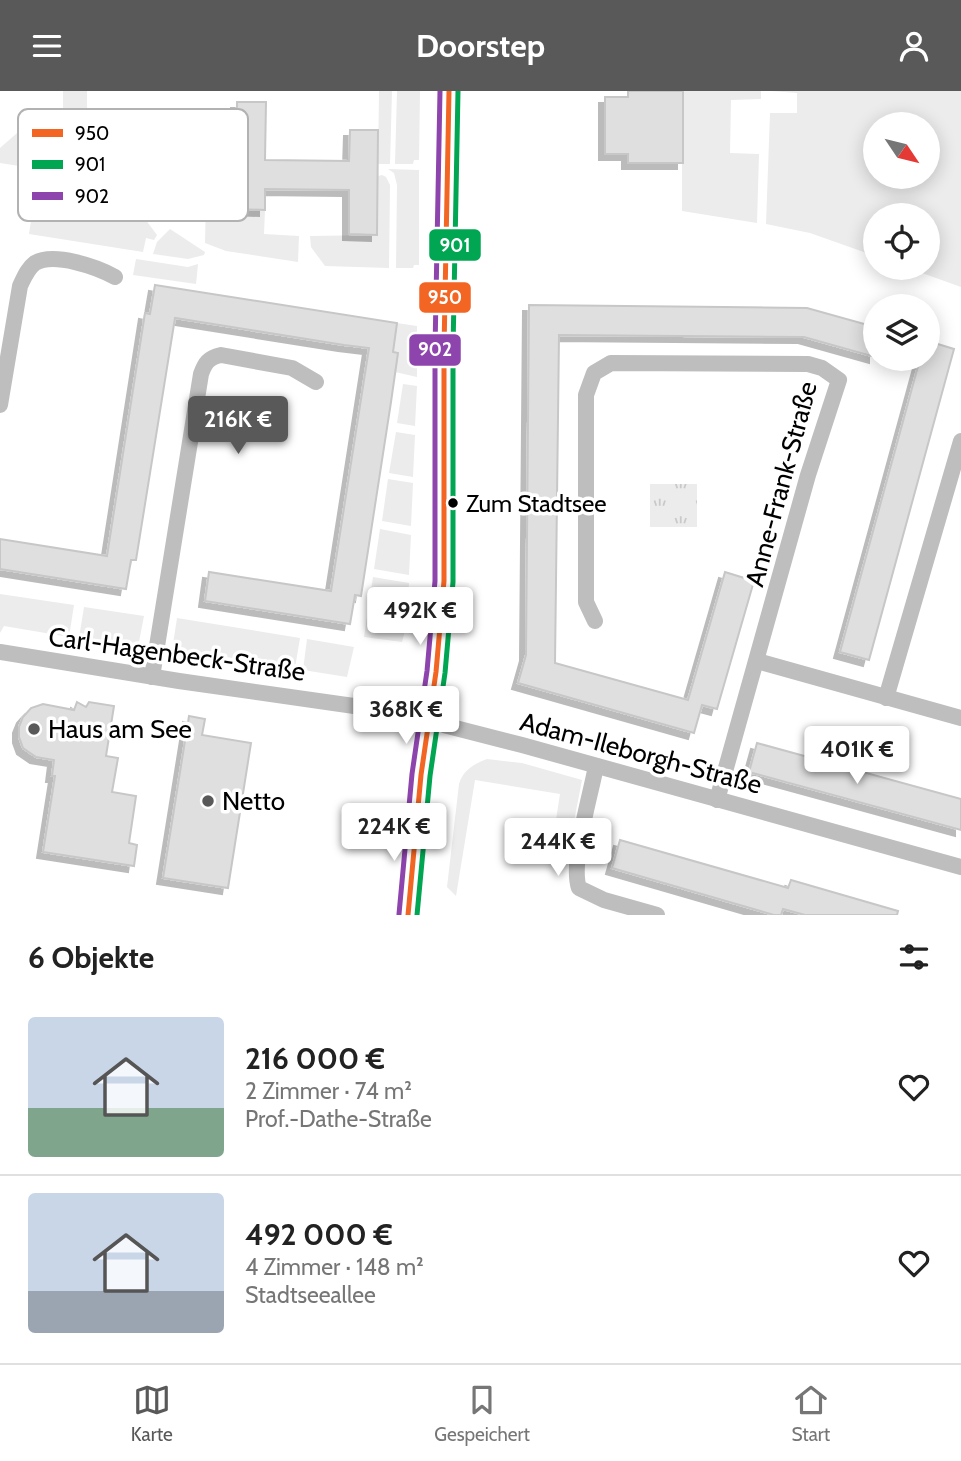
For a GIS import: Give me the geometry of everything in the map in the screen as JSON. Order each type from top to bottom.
[{"type":"street","points":[[408,915],[444,581],[444,349],[449,91]]},
{"type":"street","points":[[0,405],[20,286],[26,272],[36,263],[49,259],[95,266],[115,277]]},
{"type":"street","points":[[152,677],[201,374],[206,362],[220,355],[292,368],[316,381]]},
{"type":"street","name":"Anne-Frank-Straße","points":[[595,621],[586,602],[586,395],[594,373],[611,363],[808,364],[822,368],[839,380],[808,475],[717,800]]},
{"type":"street","points":[[886,698],[961,441]]},
{"type":"street","name":"Carl-Hagenbeck-Straße","points":[[0,652],[389,711],[428,722]]},
{"type":"street","points":[[757,661],[961,718]]},
{"type":"street","name":"Adam-Ileborgh-Straße","points":[[428,722],[961,867]]},
{"type":"street","points":[[596,766],[578,854],[576,873],[579,888],[604,900],[657,915]]},
{"type":"green space","points":[[63,91],[87,91],[87,109],[63,109]]},
{"type":"green space","points":[[379,91],[392,91],[390,164],[378,164]]},
{"type":"green space","points":[[397,91],[420,91],[419,160],[414,160],[413,164],[395,164]]},
{"type":"green space","points":[[682,91],[761,91],[761,99],[731,100],[730,153],[759,154],[757,223],[682,211]]},
{"type":"green space","points":[[771,91],[961,91],[961,287],[940,279],[940,203],[863,203],[863,252],[810,233],[766,224],[770,113],[797,113],[797,93]]},
{"type":"green space","points":[[18,132],[18,166],[0,163],[0,148]]},
{"type":"green space","points":[[388,169],[419,170],[419,265],[414,265],[413,268],[396,268],[397,185],[394,173]]},
{"type":"green space","points":[[382,175],[390,185],[389,268],[325,266],[311,247],[310,236],[377,235],[378,176]]},
{"type":"green space","points":[[248,210],[265,210],[264,234],[299,236],[298,262],[226,251],[205,243],[205,221],[248,221]]},
{"type":"green space","points":[[31,221],[147,221],[157,235],[154,240],[146,238],[143,252],[29,234]]},
{"type":"green space","points":[[170,229],[205,252],[204,255],[188,259],[153,254],[157,242]]},
{"type":"green space","points":[[136,259],[188,267],[198,264],[196,284],[133,275]]},
{"type":"green space","points":[[397,323],[417,326],[417,377],[395,372],[398,353],[393,352]]},
{"type":"green space","points":[[403,384],[417,386],[415,426],[397,423]]},
{"type":"green space","points":[[396,432],[415,435],[413,477],[389,473]]},
{"type":"green space","points":[[388,479],[413,483],[411,526],[382,521]]},
{"type":"green space","points":[[650,484],[697,484],[697,527],[650,527]]},
{"type":"green space","points":[[380,529],[411,535],[409,575],[374,569]]},
{"type":"green space","points":[[373,577],[409,583],[406,627],[402,642],[364,637]]},
{"type":"green space","points":[[0,594],[74,605],[69,637],[4,626],[0,633]]},
{"type":"green space","points":[[84,607],[144,616],[139,642],[124,652],[113,650],[112,643],[79,638]]},
{"type":"green space","points":[[177,618],[300,638],[295,668],[175,649],[173,644]]},
{"type":"green space","points":[[307,639],[354,647],[347,677],[303,670]]},
{"type":"green space","points":[[487,759],[522,763],[582,780],[571,837],[562,843],[553,839],[560,794],[475,780],[456,896],[447,887],[459,784],[470,768]]},
{"type":"building","points":[[628,91],[683,91],[683,163],[628,163],[628,154],[605,154],[605,97],[628,97]]},
{"type":"building","points":[[237,102],[266,102],[265,160],[349,161],[350,130],[378,130],[377,235],[349,234],[349,190],[265,189],[265,210],[248,209],[248,109],[237,109]]},
{"type":"building","points":[[155,285],[397,323],[393,352],[398,353],[361,596],[355,595],[350,624],[205,601],[209,572],[331,591],[369,348],[175,318],[136,560],[131,560],[126,589],[0,569],[0,539],[107,556],[145,313],[150,314]]},
{"type":"building","points":[[529,305],[807,308],[863,324],[863,354],[804,337],[559,335],[555,663],[688,700],[725,572],[754,581],[717,709],[702,705],[694,733],[518,683],[526,655]]},
{"type":"building","points":[[940,345],[954,349],[869,660],[840,652],[917,371],[940,371]]},
{"type":"building","points":[[77,702],[86,707],[89,702],[114,706],[106,756],[118,758],[112,792],[136,796],[129,843],[137,845],[134,866],[43,852],[55,776],[52,776],[54,760],[36,757],[23,748],[19,727],[31,708],[43,704],[74,710]]},
{"type":"building","name":"Netto","points":[[189,716],[205,719],[202,735],[251,743],[228,888],[163,878]]},
{"type":"building","points":[[757,743],[961,799],[961,830],[749,772]]},
{"type":"building","points":[[620,840],[788,888],[791,880],[898,911],[897,915],[805,915],[783,909],[781,915],[774,915],[612,868]]},
{"type":"transit line","name":"902","points":[[399,914],[412,774],[427,671],[435,581],[435,349],[440,91]]},
{"type":"transit line","name":"950","points":[[408,915],[444,581],[444,349],[449,91]]},
{"type":"transit line","name":"901","points":[[417,915],[453,582],[453,349],[458,91]]},
{"type":"place","name":"Zum Stadtsee","points":[[453,503]]},
{"type":"place","name":"Haus am See","points":[[34,729]]},
{"type":"place","name":"Netto","points":[[208,801]]}]
